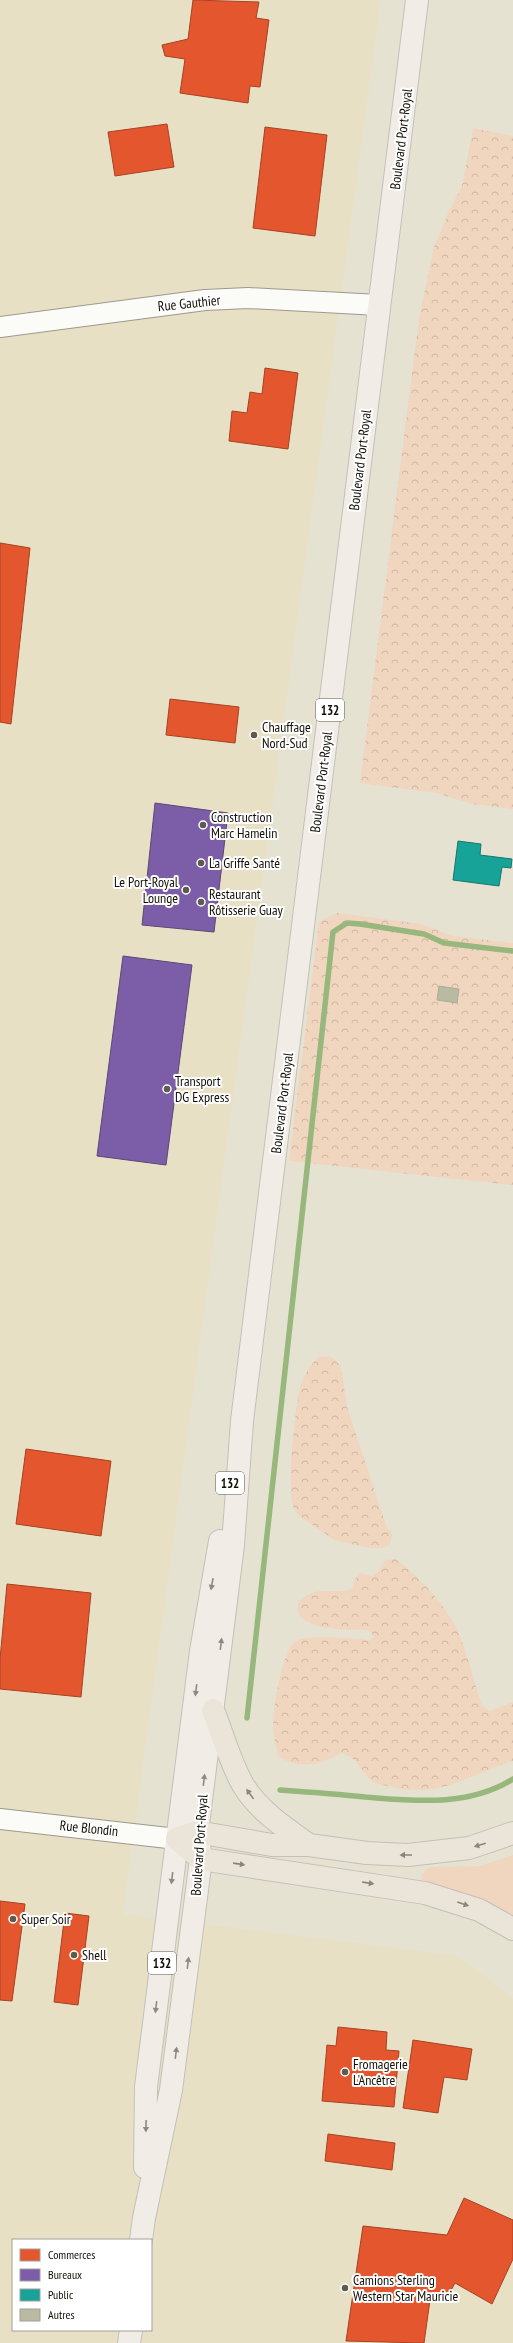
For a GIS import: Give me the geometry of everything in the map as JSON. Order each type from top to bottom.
[{"type":"highway","points":[[214,1710],[236,1770],[250,1794],[277,1822],[309,1845]]},
{"type":"highway","points":[[177,1839],[198,1832],[272,1845],[309,1845],[381,1855],[421,1855],[473,1847],[513,1833]]},
{"type":"highway","points":[[177,1839],[201,1859],[425,1893],[473,1907],[513,1929]]},
{"type":"main road","name":"Boulevard Port-Royal","points":[[141,2239],[144,2218],[171,2090],[201,1859],[198,1832],[233,1546],[242,1421],[417,0]]},
{"type":"main road","name":"Boulevard Port-Royal","points":[[144,2218],[146,2087],[200,1652],[242,1421]]},
{"type":"main road","points":[[129,2343],[131,2331]]},
{"type":"street","name":"Rue Gauthier","points":[[0,327],[205,300],[262,298],[380,305]]},
{"type":"street","name":"Rue Blondin","points":[[0,1819],[177,1839]]},
{"type":"shaded area","points":[[0,0],[381,0],[123,1914],[454,1955],[485,1975],[513,1999],[513,2343],[0,2343]]},
{"type":"green space","points":[[473,128],[513,136],[513,809],[472,804],[436,793],[360,783],[419,318],[434,247],[449,211],[462,186]]},
{"type":"green space","points":[[337,913],[422,924],[452,936],[513,943],[513,1185],[289,1161],[319,922]]},
{"type":"green space","points":[[330,1356],[341,1366],[347,1407],[386,1525],[392,1535],[390,1545],[385,1547],[371,1548],[337,1541],[297,1514],[292,1502],[292,1451],[300,1388],[307,1371],[318,1357]]},
{"type":"green space","points":[[395,1559],[423,1583],[449,1615],[460,1636],[482,1706],[490,1711],[513,1702],[513,1761],[456,1783],[428,1790],[413,1790],[396,1788],[372,1781],[352,1758],[341,1753],[318,1763],[310,1764],[293,1763],[278,1756],[273,1729],[273,1717],[279,1680],[286,1655],[291,1646],[296,1641],[302,1639],[332,1638],[370,1640],[374,1636],[368,1630],[329,1628],[309,1623],[302,1618],[298,1612],[298,1603],[304,1597],[317,1592],[344,1591],[352,1589],[355,1579],[361,1573],[372,1576],[379,1571],[385,1560]]},
{"type":"green space","points":[[513,1855],[513,1916],[467,1895],[423,1882],[421,1876],[428,1867],[480,1866]]},
{"type":"building: Commerces","points":[[193,0],[259,2],[256,18],[269,20],[260,87],[250,86],[248,103],[180,93],[185,59],[165,56],[162,45],[188,39]]},
{"type":"building: Commerces","points":[[167,124],[174,167],[115,176],[108,132]]},
{"type":"building: Commerces","points":[[265,127],[327,135],[315,236],[253,228]]},
{"type":"building: Commerces","points":[[265,368],[298,373],[288,449],[229,441],[232,411],[247,413],[250,392],[262,394]]},
{"type":"building: Commerces","points":[[0,543],[30,548],[11,724],[0,722]]},
{"type":"building: Commerces","points":[[170,699],[239,707],[235,743],[166,735]]},
{"type":"building: Commerces","points":[[26,1449],[111,1461],[101,1536],[16,1524]]},
{"type":"building: Commerces","points":[[7,1584],[91,1593],[81,1697],[0,1689],[0,1659]]},
{"type":"building: Commerces","points":[[0,1901],[25,1904],[12,2001],[0,2000]]},
{"type":"building: Commerces","points":[[65,1913],[89,1916],[78,2005],[54,2002]]},
{"type":"building: Commerces","points":[[338,2027],[387,2032],[386,2050],[399,2051],[394,2107],[322,2101],[327,2045],[336,2046]]},
{"type":"building: Commerces","points":[[413,2040],[472,2049],[467,2080],[444,2077],[438,2113],[403,2108]]},
{"type":"building: Commerces","points":[[328,2134],[395,2143],[392,2170],[325,2161]]},
{"type":"building: Commerces","points":[[464,2198],[513,2220],[513,2259],[492,2304],[455,2283],[448,2296],[431,2293],[424,2343],[346,2341],[363,2226],[447,2235]]},
{"type":"building: Bureaux","points":[[155,803],[228,813],[214,932],[142,925]]},
{"type":"building: Bureaux","points":[[123,956],[192,965],[166,1165],[97,1156]]},
{"type":"building: Public","points":[[458,841],[481,844],[480,855],[512,859],[511,868],[502,867],[499,886],[453,880]]},
{"type":"building: Autres","points":[[439,986],[459,989],[457,1003],[437,1000]]},
{"type":"waterway","points":[[247,1718],[333,932],[347,923],[360,924],[424,934],[444,943],[513,951]]},
{"type":"waterway","points":[[280,1790],[403,1800],[441,1800],[478,1794],[496,1788],[513,1779]]},
{"type":"place","name":"Chauffage Nord-Sud","points":[[254,735]]},
{"type":"place","name":"Construction Marc Hamelin","points":[[203,825]]},
{"type":"place","name":"La Griffe Santé","points":[[201,863]]},
{"type":"place","name":"Le Port-Royal Lounge","points":[[186,890]]},
{"type":"place","name":"Restaurant Rôtisserie Guay","points":[[201,902]]},
{"type":"place","name":"Transport DG Express","points":[[167,1089]]},
{"type":"place","name":"Super Soir","points":[[13,1919]]},
{"type":"place","name":"Shell","points":[[74,1955]]},
{"type":"place","name":"Fromagerie L'Ancêtre","points":[[345,2072]]},
{"type":"place","name":"Camions Sterling Western Star Mauricie","points":[[345,2288]]}]
